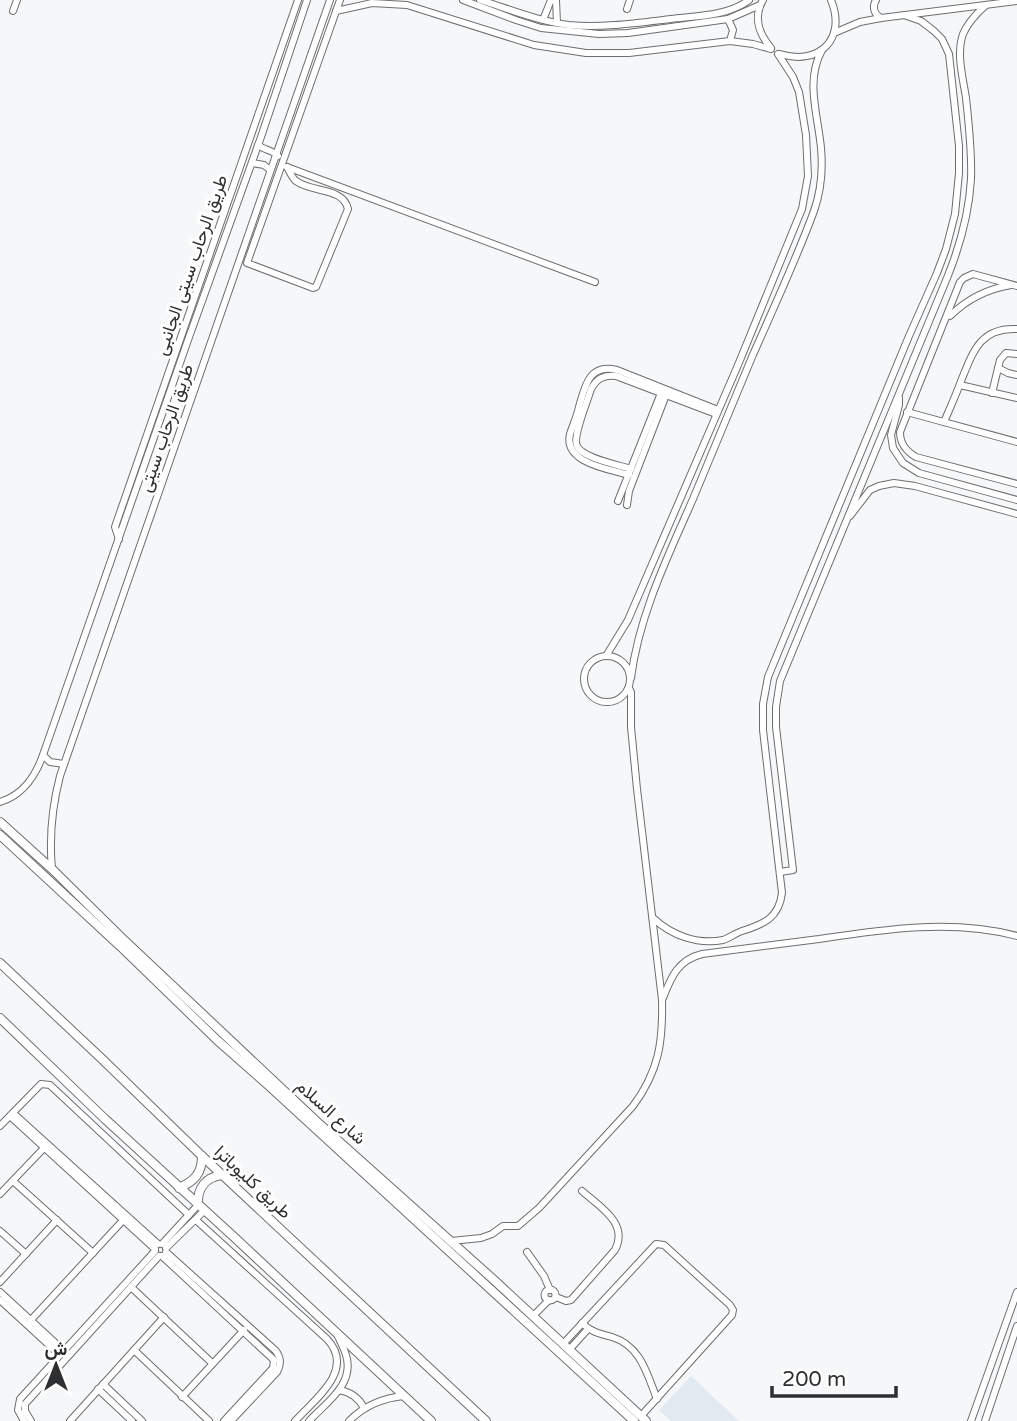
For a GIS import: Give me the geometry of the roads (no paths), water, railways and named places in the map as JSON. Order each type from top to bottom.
[{"type":"main road","name":"شارع السلام","points":[[0,822],[52,869],[217,1040],[640,1419]]},
{"type":"main road","name":"شارع السلام","points":[[0,835],[451,1241],[640,1419]]},
{"type":"main road","name":"طريق كليوباترا","points":[[0,963],[486,1421]]},
{"type":"main road","points":[[0,1019],[431,1421]]},
{"type":"main road","points":[[179,1188],[193,1181],[199,1174],[202,1156]]},
{"type":"main road","points":[[202,1207],[199,1194],[204,1184],[212,1177],[222,1175]]},
{"type":"street","points":[[13,11],[17,0]]},
{"type":"street","name":"طريق الرحاب سيتى الجانبى","points":[[119,539],[115,527],[298,0]]},
{"type":"street","name":"طريق الرحاب سيتى","points":[[0,802],[22,789],[32,778],[43,755],[307,0]]},
{"type":"street","name":"طريق الرحاب سيتى","points":[[52,869],[50,842],[56,789],[330,0]]},
{"type":"street","points":[[258,145],[275,153],[282,160],[298,183],[340,196],[347,204],[348,209],[318,286],[313,288],[247,263],[282,160],[340,0]]},
{"type":"street","points":[[463,0],[541,28],[599,34],[628,33],[728,19],[762,3]]},
{"type":"street","points":[[480,0],[557,23],[610,26],[712,14],[733,9],[749,0]]},
{"type":"street","points":[[543,20],[551,0]]},
{"type":"street","points":[[556,0],[557,23]]},
{"type":"street","points":[[626,9],[630,0]]},
{"type":"street","points":[[606,656],[626,624],[794,231],[807,188],[809,159],[803,108],[806,89],[822,50],[834,33],[835,10],[831,0]]},
{"type":"street","points":[[876,0],[874,11],[881,18]]},
{"type":"street","points":[[336,11],[384,1],[412,6],[561,51],[629,53],[730,41],[771,49]]},
{"type":"street","points":[[834,33],[860,22],[881,18],[1017,1]]},
{"type":"street","points":[[762,3],[758,17],[759,29],[763,40],[771,49],[793,58],[808,57],[822,50]]},
{"type":"street","points":[[780,872],[793,870],[776,727],[776,706],[783,673],[918,350],[963,232],[969,204],[971,141],[961,41],[973,17],[986,5]]},
{"type":"street","points":[[653,918],[670,932],[684,937],[725,940],[772,917],[782,897],[763,730],[764,704],[771,668],[942,262],[957,200],[959,146],[950,60],[945,44],[934,30],[904,15]]},
{"type":"street","points":[[728,19],[733,30],[730,41]]},
{"type":"street","points":[[285,37],[294,40]]},
{"type":"street","points":[[631,678],[626,664],[620,659],[606,656],[595,659],[586,670],[584,683],[586,690],[596,699],[608,703],[621,699],[629,688],[641,630],[661,574],[810,222],[820,191],[821,149],[806,89],[793,77],[778,54]]},
{"type":"street","points":[[950,60],[956,56],[961,59]]},
{"type":"street","points":[[306,66],[315,69]]},
{"type":"street","points":[[252,134],[261,137]]},
{"type":"street","points":[[252,163],[260,163],[270,170]]},
{"type":"street","points":[[287,167],[595,282]]},
{"type":"street","points":[[259,202],[267,205]]},
{"type":"street","points":[[1015,286],[978,275],[968,275],[960,282],[901,426],[900,439],[906,450],[923,459],[1017,484]]},
{"type":"street","points":[[946,320],[959,307],[975,297],[993,289],[1015,286]]},
{"type":"street","points":[[761,308],[772,312]]},
{"type":"street","points":[[753,326],[765,329]]},
{"type":"street","points":[[912,328],[918,334],[924,334]]},
{"type":"street","points":[[944,422],[975,349],[986,337],[997,331],[1017,329]]},
{"type":"street","points":[[906,345],[918,350]]},
{"type":"street","points":[[992,393],[1003,354],[1017,354]]},
{"type":"street","points":[[998,368],[1017,375]]},
{"type":"street","points":[[630,472],[589,456],[579,449],[575,441],[589,378],[595,372],[604,369],[617,370],[717,412]]},
{"type":"street","points":[[580,415],[591,388],[601,377],[616,376],[695,403]]},
{"type":"street","points":[[960,384],[1017,398]]},
{"type":"street","points":[[626,505],[630,472],[663,394]]},
{"type":"street","points":[[618,501],[628,485],[663,394]]},
{"type":"street","points":[[899,394],[891,442],[903,463],[919,473],[1017,500]]},
{"type":"street","points":[[907,412],[1017,442]]},
{"type":"street","points":[[915,486],[919,473]]},
{"type":"street","points":[[848,517],[874,488],[894,483],[915,486],[1017,514]]},
{"type":"street","points":[[812,571],[817,577],[824,576]]},
{"type":"street","points":[[803,592],[811,592],[814,597]]},
{"type":"street","points":[[626,624],[641,630]]},
{"type":"street","points":[[451,1241],[481,1238],[503,1226],[518,1226],[539,1208],[633,1106],[650,1077],[658,1055],[662,1033],[662,1000],[637,789],[629,688]]},
{"type":"street","points":[[43,755],[50,762],[64,764]]},
{"type":"street","points":[[662,1000],[673,974],[685,961],[702,954],[928,926],[972,928],[1017,936]]},
{"type":"street","points":[[725,940],[726,951]]},
{"type":"street","points":[[0,1126],[41,1084],[50,1085],[327,1339],[334,1350],[337,1367],[332,1380],[295,1421]]},
{"type":"street","points":[[11,1115],[211,1296],[276,1351],[280,1359],[277,1372],[224,1421]]},
{"type":"street","points":[[0,1195],[42,1144]]},
{"type":"street","points":[[13,1181],[93,1253]]},
{"type":"street","points":[[550,1298],[571,1300],[619,1242],[616,1222],[582,1191]]},
{"type":"street","points":[[32,1421],[24,1411],[25,1404],[160,1250],[202,1207]]},
{"type":"street","points":[[30,1320],[125,1218]]},
{"type":"street","points":[[0,1282],[57,1220]]},
{"type":"street","points":[[0,1231],[26,1254]]},
{"type":"street","points":[[566,1347],[582,1323],[652,1246],[658,1243],[664,1245],[730,1305],[732,1315],[640,1419]]},
{"type":"street","points":[[24,1421],[18,1410],[19,1401],[62,1353],[131,1287],[160,1250]]},
{"type":"street","points":[[527,1252],[544,1276],[550,1290],[555,1292],[531,1315]]},
{"type":"street","points":[[131,1287],[212,1363]]},
{"type":"street","points":[[0,1292],[62,1353]]},
{"type":"street","points":[[971,1421],[1017,1292]]},
{"type":"street","points":[[211,1296],[273,1357],[274,1363],[273,1368],[231,1421]]},
{"type":"street","points":[[0,1300],[62,1353]]},
{"type":"street","points":[[70,1421],[164,1317]]},
{"type":"street","points":[[582,1323],[634,1350],[643,1363],[657,1399]]},
{"type":"street","points":[[985,1421],[1017,1326]]},
{"type":"street","points":[[566,1347],[589,1329]]},
{"type":"street","points":[[182,1397],[244,1330]]},
{"type":"street","points":[[309,1421],[346,1381],[346,1353],[336,1332]]},
{"type":"street","points":[[134,1350],[209,1421]]},
{"type":"street","points":[[101,1387],[132,1421]]},
{"type":"street","points":[[101,1387],[142,1421]]},
{"type":"street","points":[[339,1390],[356,1397],[364,1408]]},
{"type":"street","points":[[349,1421],[364,1408],[383,1399],[404,1396]]}]
